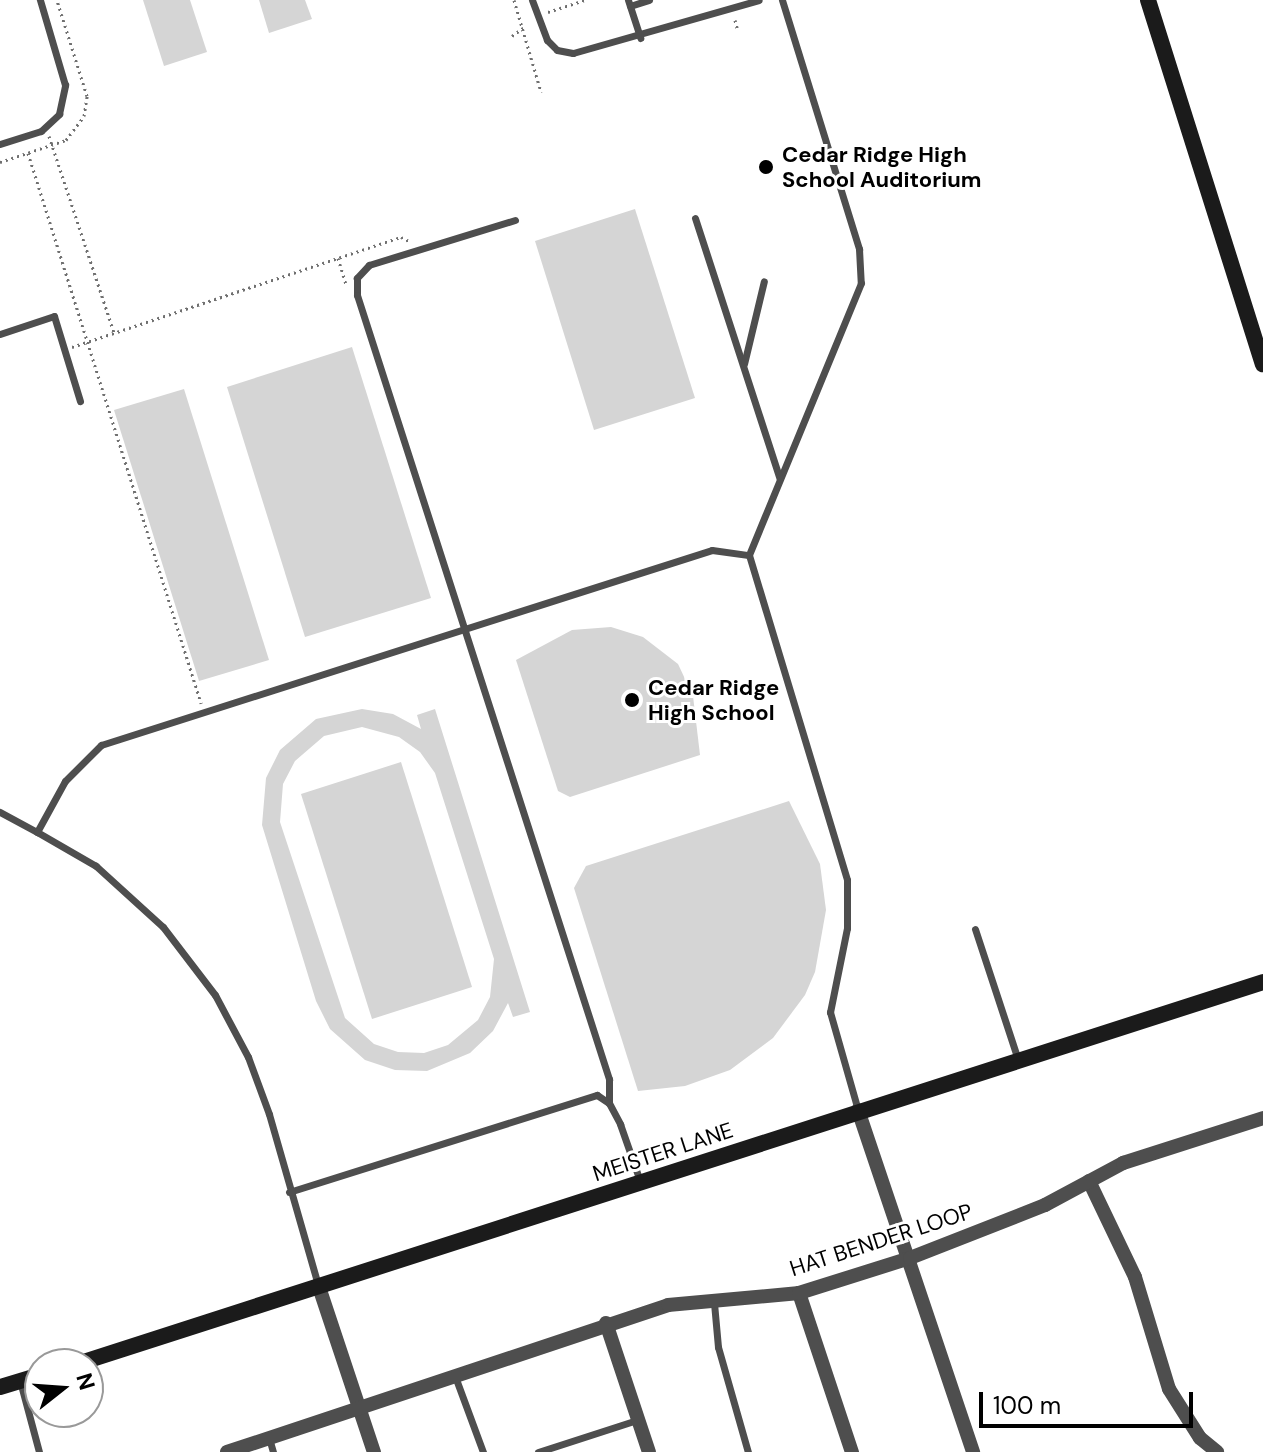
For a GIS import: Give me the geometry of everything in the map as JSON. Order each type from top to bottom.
[{"type":"street","points":[[1148,0],[1263,364]]},
{"type":"street","name":"MEISTER LANE","points":[[104,1356],[320,1290],[858,1110],[1263,982]]},
{"type":"street","points":[[858,1110],[973,1452]]},
{"type":"street","name":"HAT BENDER LOOP","points":[[227,1452],[271,1445],[361,1409],[456,1379],[606,1323],[668,1305],[799,1293],[910,1258],[1045,1205],[1123,1163],[1263,1118]]},
{"type":"street","points":[[1089,1181],[1135,1277],[1169,1389],[1200,1438],[1217,1452]]},
{"type":"street","points":[[320,1290],[374,1452]]},
{"type":"street","points":[[799,1293],[852,1452]]},
{"type":"street","points":[[606,1323],[649,1452]]},
{"type":"street","points":[[0,1387],[24,1380]]},
{"type":"lane","points":[[0,144],[46,126],[59,114],[65,85],[40,0]]},
{"type":"lane","points":[[532,0],[557,50],[573,53],[640,38],[759,0]]},
{"type":"lane","points":[[640,38],[629,3],[649,0]]},
{"type":"lane","points":[[782,0],[859,249],[861,283],[749,555],[847,880],[847,928],[830,1012],[858,1110]]},
{"type":"lane","points":[[695,218],[780,479]]},
{"type":"lane","points":[[515,220],[369,265],[357,278],[357,295],[462,630],[609,1079],[609,1103],[641,1183]]},
{"type":"lane","points":[[744,366],[764,281]]},
{"type":"lane","points":[[0,334],[54,316],[80,401]]},
{"type":"lane","points":[[37,832],[65,781],[101,745],[712,550],[749,555]]},
{"type":"lane","points":[[0,812],[96,866],[163,927],[215,995],[248,1057],[320,1290]]},
{"type":"lane","points":[[975,929],[1018,1060]]},
{"type":"lane","points":[[289,1192],[583,1097],[597,1095],[609,1103]]},
{"type":"lane","points":[[714,1303],[718,1347],[748,1452]]},
{"type":"lane","points":[[456,1379],[483,1452]]},
{"type":"lane","points":[[20,1381],[39,1452]]},
{"type":"lane","points":[[538,1452],[637,1420]]},
{"type":"path","points":[[514,0],[523,20],[541,92]]},
{"type":"path","points":[[547,13],[586,0]]},
{"type":"path","points":[[735,20],[738,31]]},
{"type":"path","points":[[512,36],[523,28]]},
{"type":"path","points":[[46,126],[114,333]]},
{"type":"path","points":[[0,162],[52,146]]},
{"type":"path","points":[[28,153],[204,712]]},
{"type":"path","points":[[65,350],[401,237],[423,248]]},
{"type":"path","points":[[338,258],[347,288]]},
{"type":"shaded area","points":[[143,0],[190,0],[207,52],[164,66]]},
{"type":"shaded area","points":[[259,0],[305,0],[312,19],[269,33]]},
{"type":"shaded area","points":[[635,209],[695,398],[594,430],[535,241]]},
{"type":"shaded area","points":[[352,347],[431,598],[305,637],[227,387]]},
{"type":"shaded area","points":[[184,389],[269,660],[199,681],[114,410]]},
{"type":"shaded area","points":[[611,627],[643,637],[678,664],[693,696],[700,755],[570,797],[558,791],[516,660],[572,630]]},
{"type":"shaded area","points":[[362,709],[393,714],[421,729],[417,715],[435,709],[530,1012],[513,1017],[508,1003],[493,1031],[470,1053],[427,1071],[395,1070],[365,1060],[330,1029],[316,1001],[262,825],[266,778],[280,750],[316,719]],"holes":[[[362,727],[399,737],[420,752],[435,773],[494,959],[490,997],[478,1020],[448,1045],[424,1053],[398,1052],[374,1044],[345,1018],[280,822],[283,784],[295,761],[324,736]]]},
{"type":"shaded area","points":[[401,762],[472,987],[372,1019],[301,794]]},
{"type":"shaded area","points":[[789,801],[820,864],[826,910],[815,972],[805,995],[773,1038],[730,1070],[685,1086],[638,1091],[574,888],[586,866]]},
{"type":"place","name":"Cedar Ridge High School Auditorium","points":[[766,167]]},
{"type":"place","name":"Cedar Ridge High School","points":[[632,700]]}]
